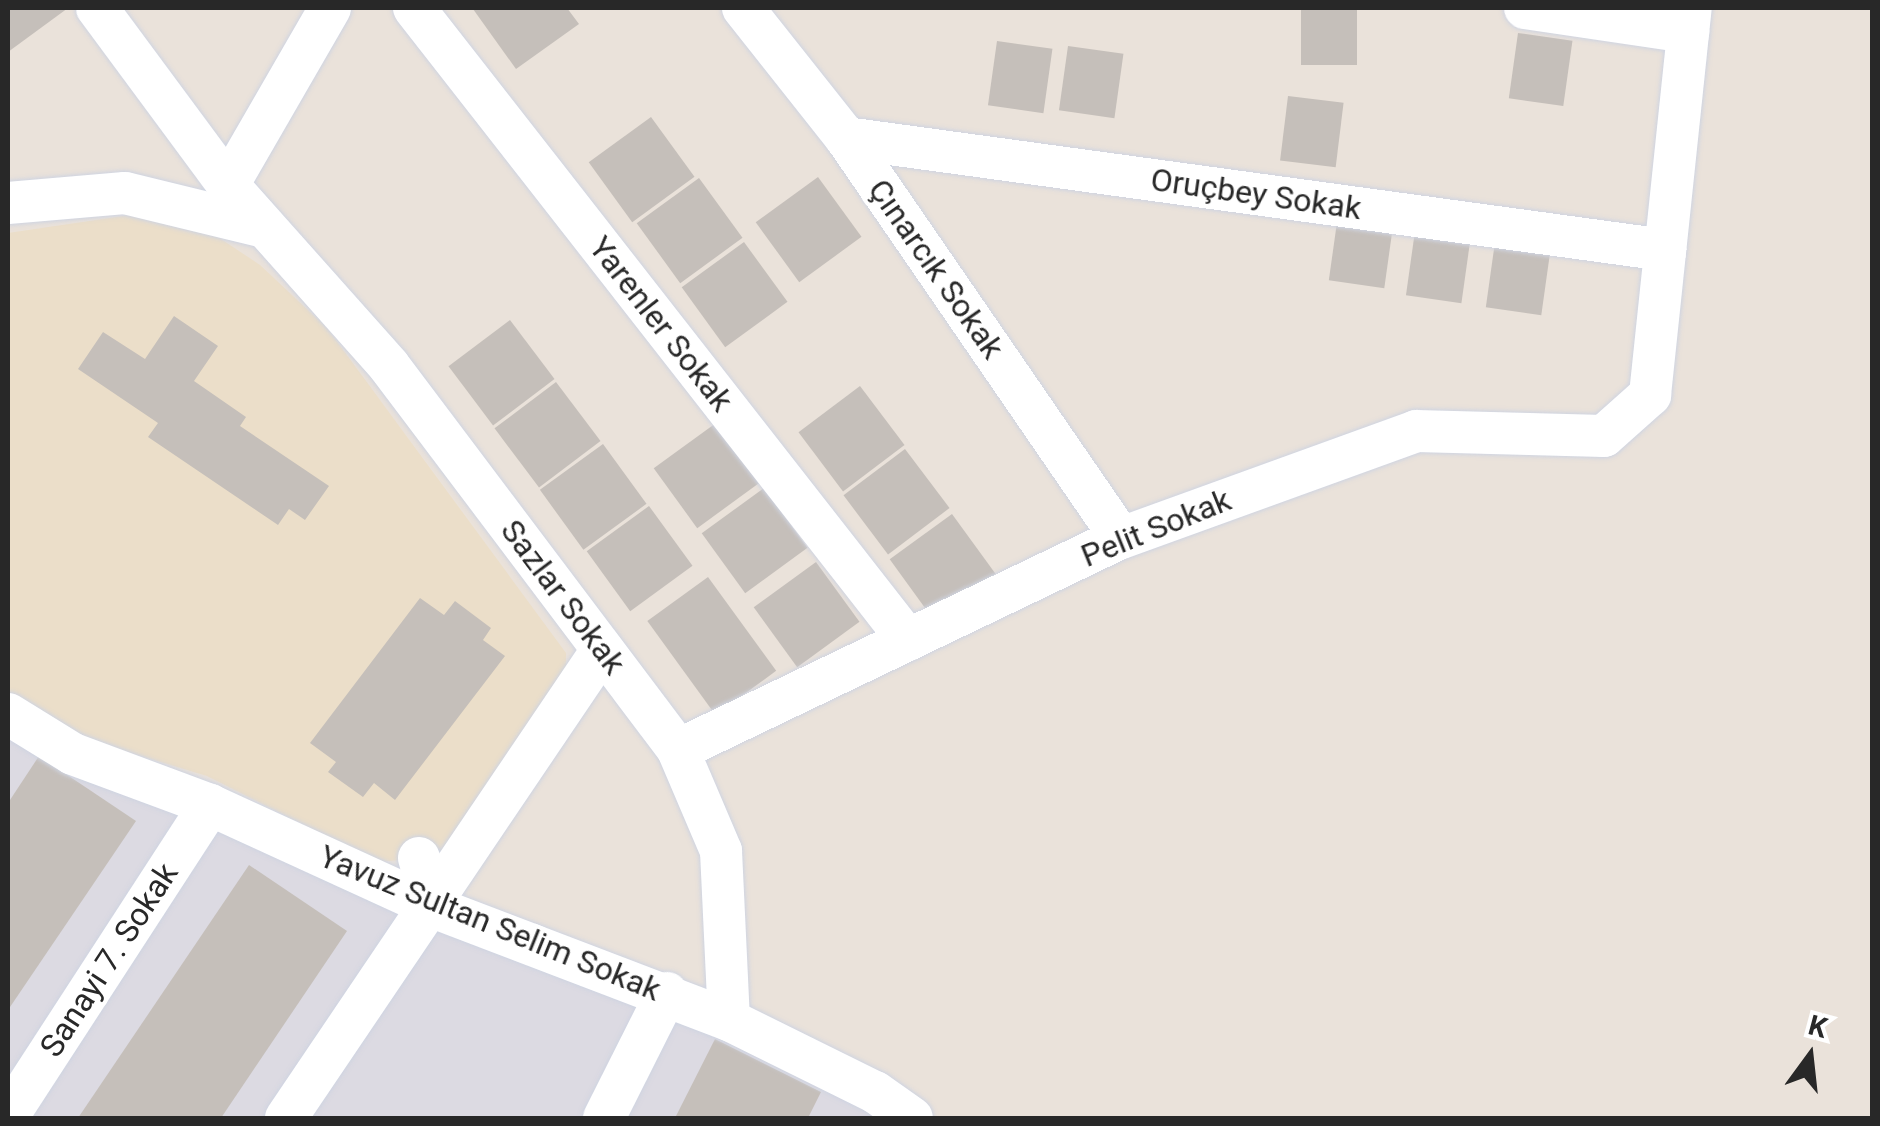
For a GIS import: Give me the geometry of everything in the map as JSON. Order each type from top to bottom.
[{"type":"street","name":"Sazlar Sokak","points":[[97,8],[228,185],[270,229],[405,411],[602,650],[678,750],[721,852],[729,1020]]},
{"type":"street","points":[[228,185],[330,8]]},
{"type":"street","name":"Yarenler Sokak","points":[[414,8],[908,640]]},
{"type":"street","name":"Çınarcık Sokak","points":[[743,8],[846,138],[1121,538]]},
{"type":"street","points":[[1525,8],[1690,20],[1665,250]]},
{"type":"street","name":"Oruçbey Sokak","points":[[846,138],[1665,250]]},
{"type":"street","points":[[8,203],[125,193],[270,229]]},
{"type":"street","name":"Pelit Sokak","points":[[678,750],[1121,538],[1416,431],[1604,436],[1650,395],[1665,250]]},
{"type":"street","points":[[286,1118],[602,650]]},
{"type":"street","name":"Yavuz Sultan Selim Sokak","points":[[8,714],[73,754],[210,805],[432,907],[667,993],[729,1020],[868,1105],[912,1118]]},
{"type":"street","name":"Sanayi 7. Sokak","points":[[8,1116],[210,805]]},
{"type":"street","points":[[419,858],[432,907]]},
{"type":"street","points":[[604,1118],[667,993]]},
{"type":"shaded area","points":[[130,215],[209,231],[260,265],[327,328],[566,653],[566,679],[445,856],[378,862],[207,776],[78,737],[8,692],[8,233]]},
{"type":"shaded area","points":[[8,714],[912,1118],[8,1118]]},
{"type":"building","points":[[8,8],[68,8],[8,52]]},
{"type":"building","points":[[567,8],[579,24],[516,69],[473,9]]},
{"type":"building","points":[[1301,8],[1357,8],[1357,65],[1301,65]]},
{"type":"building","points":[[1518,33],[1572,41],[1563,106],[1509,98]]},
{"type":"building","points":[[997,41],[1052,49],[1043,113],[988,105]]},
{"type":"building","points":[[1068,46],[1123,54],[1114,118],[1059,110]]},
{"type":"building","points":[[1288,96],[1344,103],[1336,167],[1280,161]]},
{"type":"building","points":[[651,117],[694,177],[632,222],[589,162]]},
{"type":"building","points":[[818,177],[861,237],[799,282],[756,222]]},
{"type":"building","points":[[699,178],[742,238],[680,283],[637,223]]},
{"type":"building","points":[[1338,215],[1393,223],[1384,288],[1329,280]]},
{"type":"building","points":[[1415,231],[1470,239],[1461,303],[1406,295]]},
{"type":"building","points":[[744,242],[787,302],[725,347],[682,287]]},
{"type":"building","points":[[1495,242],[1550,250],[1541,315],[1486,307]]},
{"type":"building","points":[[174,316],[218,346],[194,381],[246,417],[240,426],[329,486],[305,520],[289,509],[278,525],[148,437],[158,423],[78,369],[103,332],[145,359]]},
{"type":"building","points":[[510,320],[555,379],[493,425],[449,366]]},
{"type":"building","points":[[556,382],[601,441],[539,487],[495,428]]},
{"type":"building","points":[[860,386],[905,445],[843,491],[799,432]]},
{"type":"building","points":[[716,423],[759,483],[697,528],[654,468]]},
{"type":"building","points":[[603,444],[646,504],[583,550],[540,490]]},
{"type":"building","points":[[905,449],[950,508],[888,554],[844,495]]},
{"type":"building","points":[[764,488],[807,548],[745,593],[702,533]]},
{"type":"building","points":[[649,506],[692,566],[630,611],[587,551]]},
{"type":"building","points":[[952,514],[995,574],[933,619],[890,559]]},
{"type":"building","points":[[816,562],[859,622],[797,667],[754,607]]},
{"type":"building","points":[[708,577],[776,671],[716,715],[647,621]]},
{"type":"building","points":[[420,598],[444,615],[455,601],[491,628],[483,640],[505,656],[395,800],[374,783],[363,797],[328,772],[336,762],[310,743]]},
{"type":"building","points":[[39,756],[136,821],[8,1010],[8,803]]},
{"type":"building","points":[[249,865],[347,931],[221,1118],[78,1118]]},
{"type":"building","points":[[715,1039],[821,1092],[808,1118],[675,1118]]}]
